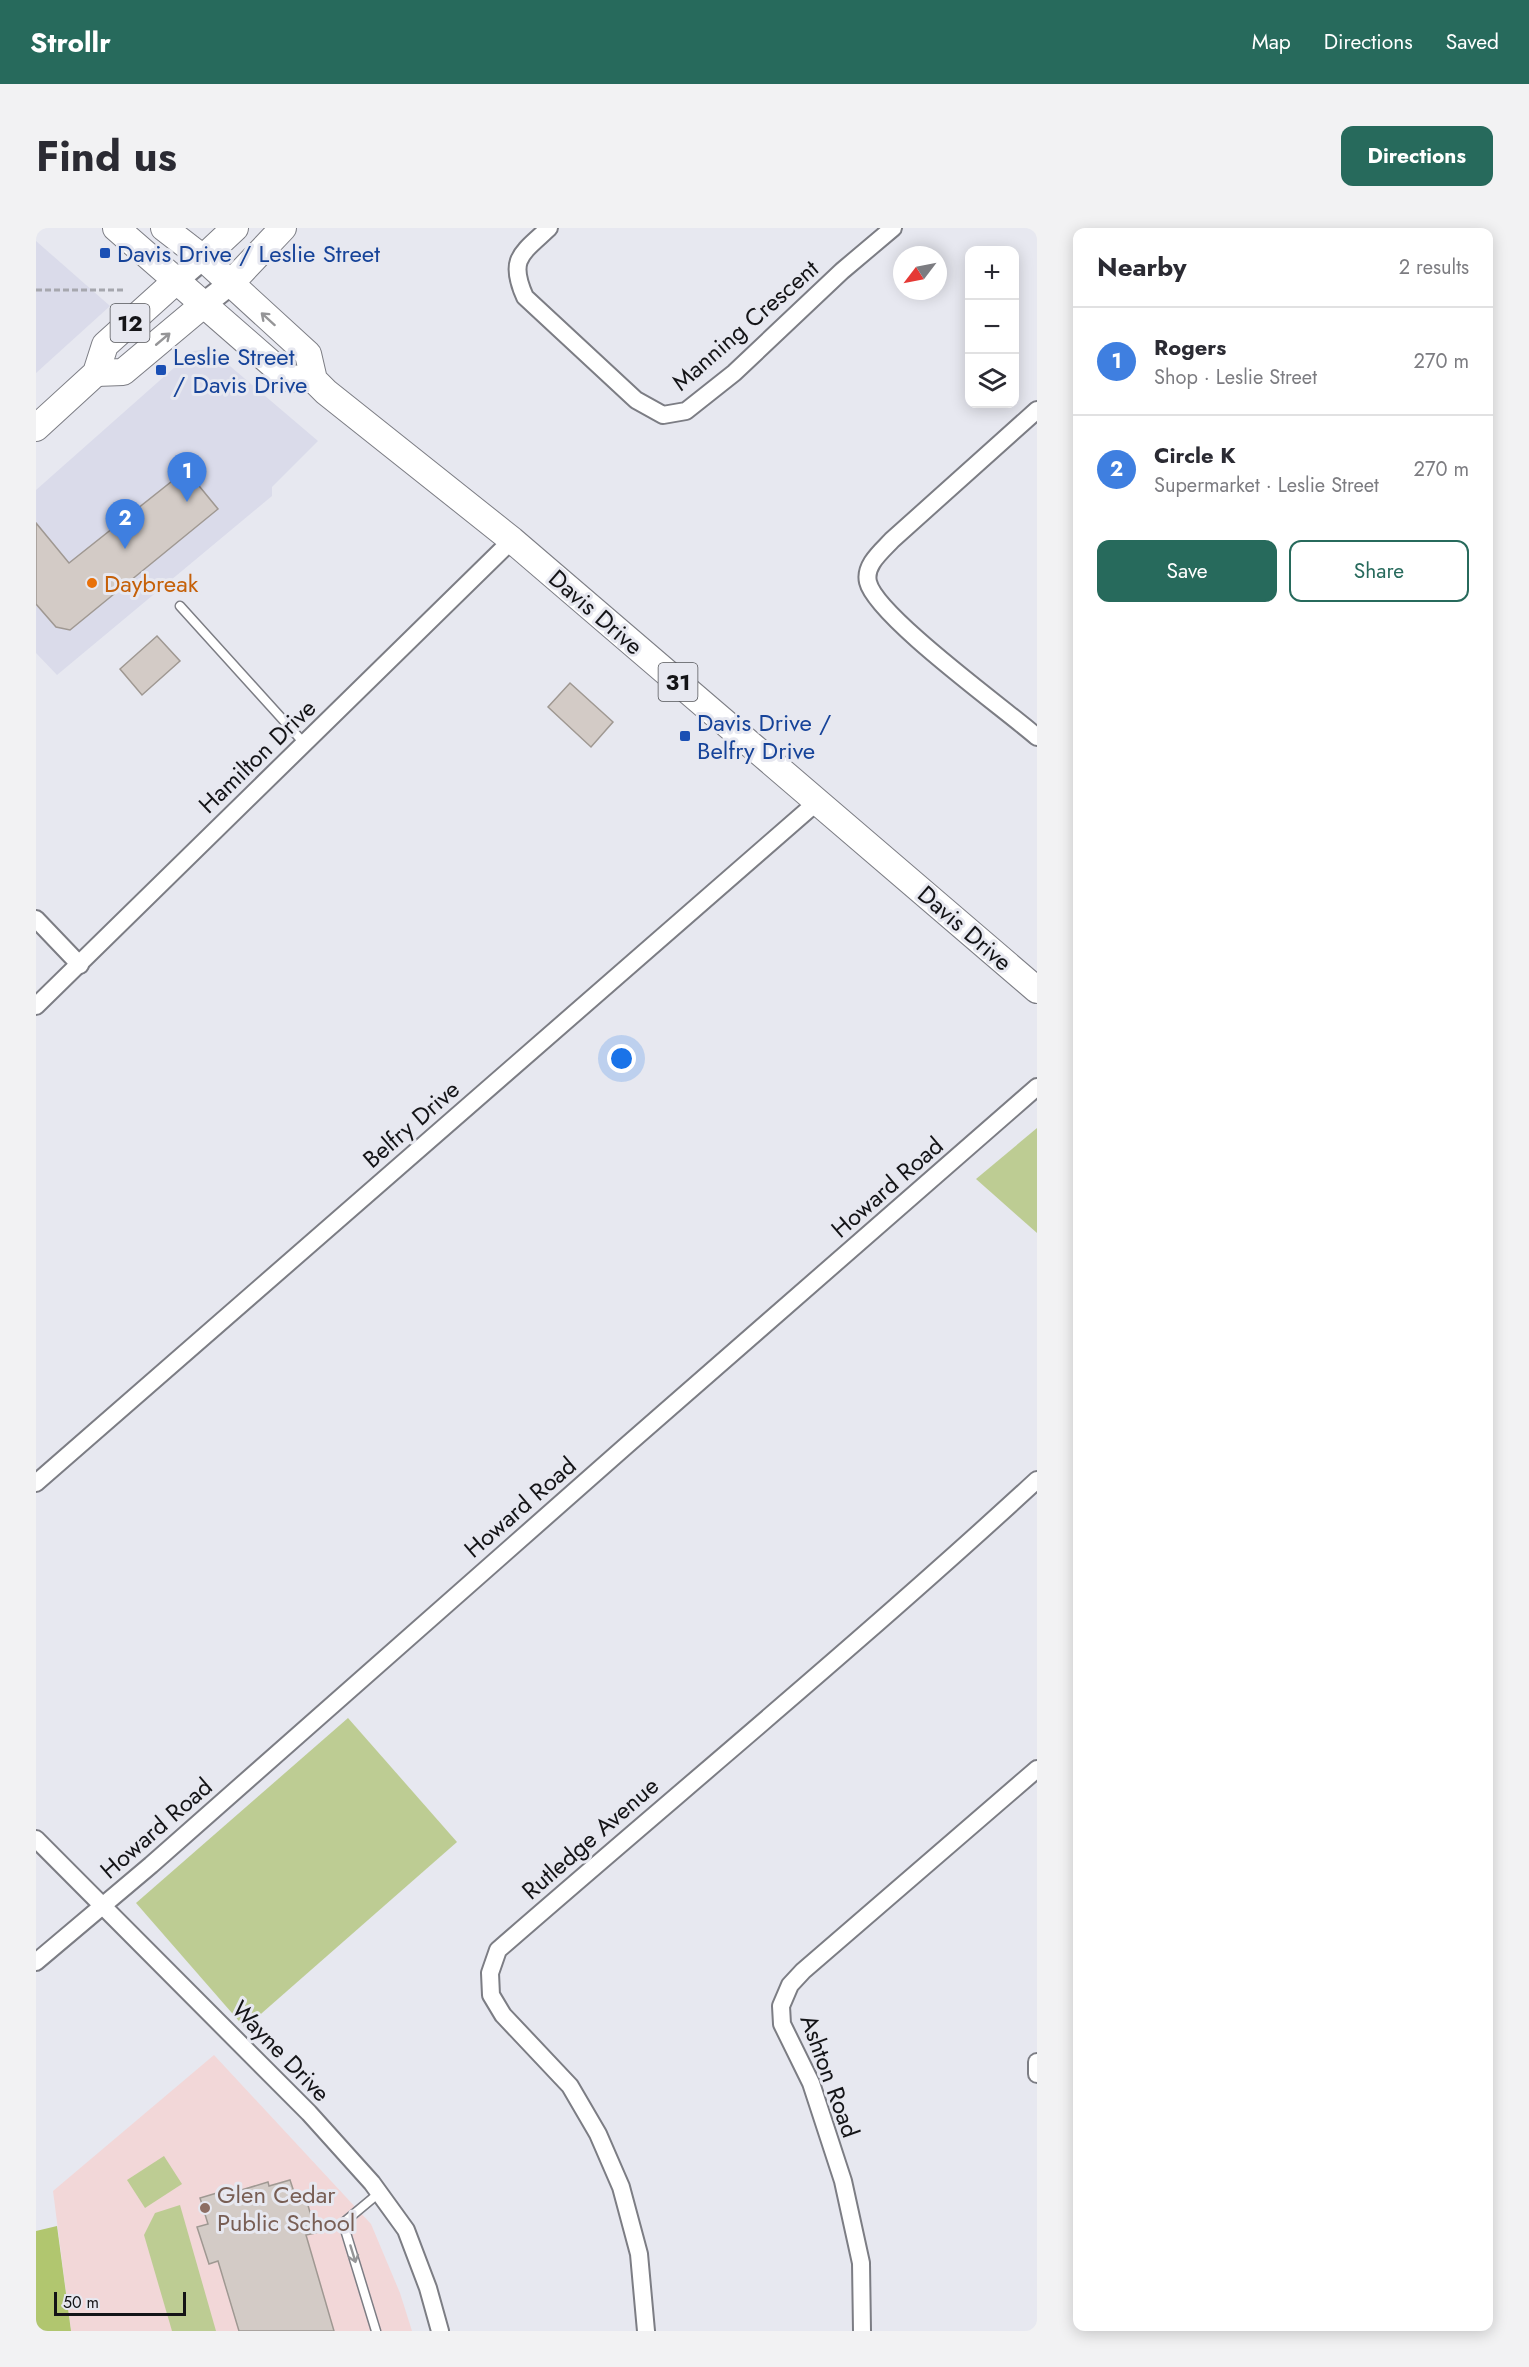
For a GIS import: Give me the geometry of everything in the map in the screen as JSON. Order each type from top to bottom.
[{"type":"main road","points":[[116,228],[288,378],[314,380],[308,354],[203,258],[164,228]]},
{"type":"main road","name":"12","points":[[36,428],[96,373],[105,345],[235,228]]},
{"type":"main road","name":"12","points":[[96,373],[123,372],[231,283],[283,228]]},
{"type":"main road","name":"Davis Drive","points":[[314,380],[512,540],[1037,990]]},
{"type":"street","name":"Manning Crescent","points":[[549,228],[530,245],[517,262],[516,278],[525,297],[636,400],[663,415],[686,411],[734,373],[842,271],[893,228]]},
{"type":"street","points":[[1037,410],[892,540],[871,562],[867,580],[874,597],[911,633],[1037,737]]},
{"type":"street","name":"Hamilton Drive","points":[[36,1006],[512,540]]},
{"type":"street","name":"Belfry Drive","points":[[36,1483],[818,802]]},
{"type":"street","points":[[36,919],[80,965]]},
{"type":"street","name":"Howard Road","points":[[36,1962],[102,1907],[1037,1088]]},
{"type":"street","name":"Rutledge Avenue","points":[[646,2331],[639,2254],[621,2187],[598,2134],[570,2086],[503,2015],[491,1995],[490,1973],[498,1950],[898,1605],[1037,1480]]},
{"type":"street","name":"Ashton Road","points":[[862,2331],[861,2263],[843,2181],[811,2083],[782,2024],[781,2006],[790,1985],[803,1971],[1037,1769]]},
{"type":"street","name":"Wayne Drive","points":[[36,1839],[309,2113],[379,2193],[406,2230],[428,2288],[440,2331]]},
{"type":"street","points":[[1037,2062],[1037,2074]]},
{"type":"lane","points":[[180,606],[304,743]]},
{"type":"lane","points":[[376,2331],[343,2223],[379,2193]]},
{"type":"path","points":[[36,290],[125,290]]},
{"type":"shaded area","points":[[36,241],[110,306],[36,373]]},
{"type":"shaded area","points":[[210,349],[318,441],[272,487],[272,496],[57,675],[36,653],[36,490],[193,351]]},
{"type":"shaded area","name":"Glen Cedar Public School","points":[[214,2055],[371,2224],[400,2293],[412,2331],[71,2331],[53,2191]]},
{"type":"green space","points":[[1037,1128],[1037,1233],[976,1179]]},
{"type":"green space","points":[[348,1718],[457,1842],[245,2028],[136,1903]]},
{"type":"green space","points":[[164,2156],[182,2184],[145,2208],[127,2180]]},
{"type":"green space","points":[[180,2205],[216,2331],[172,2331],[144,2235],[155,2213]]},
{"type":"green space","points":[[57,2226],[71,2331],[36,2331],[36,2231]]},
{"type":"building","points":[[186,470],[218,509],[70,630],[56,627],[36,604],[36,523],[69,563]]},
{"type":"building","points":[[157,636],[180,661],[142,695],[120,669]]},
{"type":"building","points":[[570,683],[613,722],[591,747],[548,707]]},
{"type":"building","points":[[290,2180],[296,2198],[305,2195],[316,2233],[306,2235],[334,2331],[239,2331],[218,2261],[209,2264],[197,2227],[208,2224],[200,2198],[227,2190],[228,2194],[268,2182],[269,2186]]},
{"type":"place","name":"Davis Drive / Leslie Street","points":[[105,253]]},
{"type":"place","name":"Leslie Street / Davis Drive","points":[[161,370]]},
{"type":"place","name":"Rogers","points":[[187,502]]},
{"type":"place","name":"Circle K","points":[[125,549]]},
{"type":"place","name":"Daybreak","points":[[92,583]]},
{"type":"place","name":"Davis Drive / Belfry Drive","points":[[685,736]]},
{"type":"place","name":"Glen Cedar Public School","points":[[205,2208]]}]
